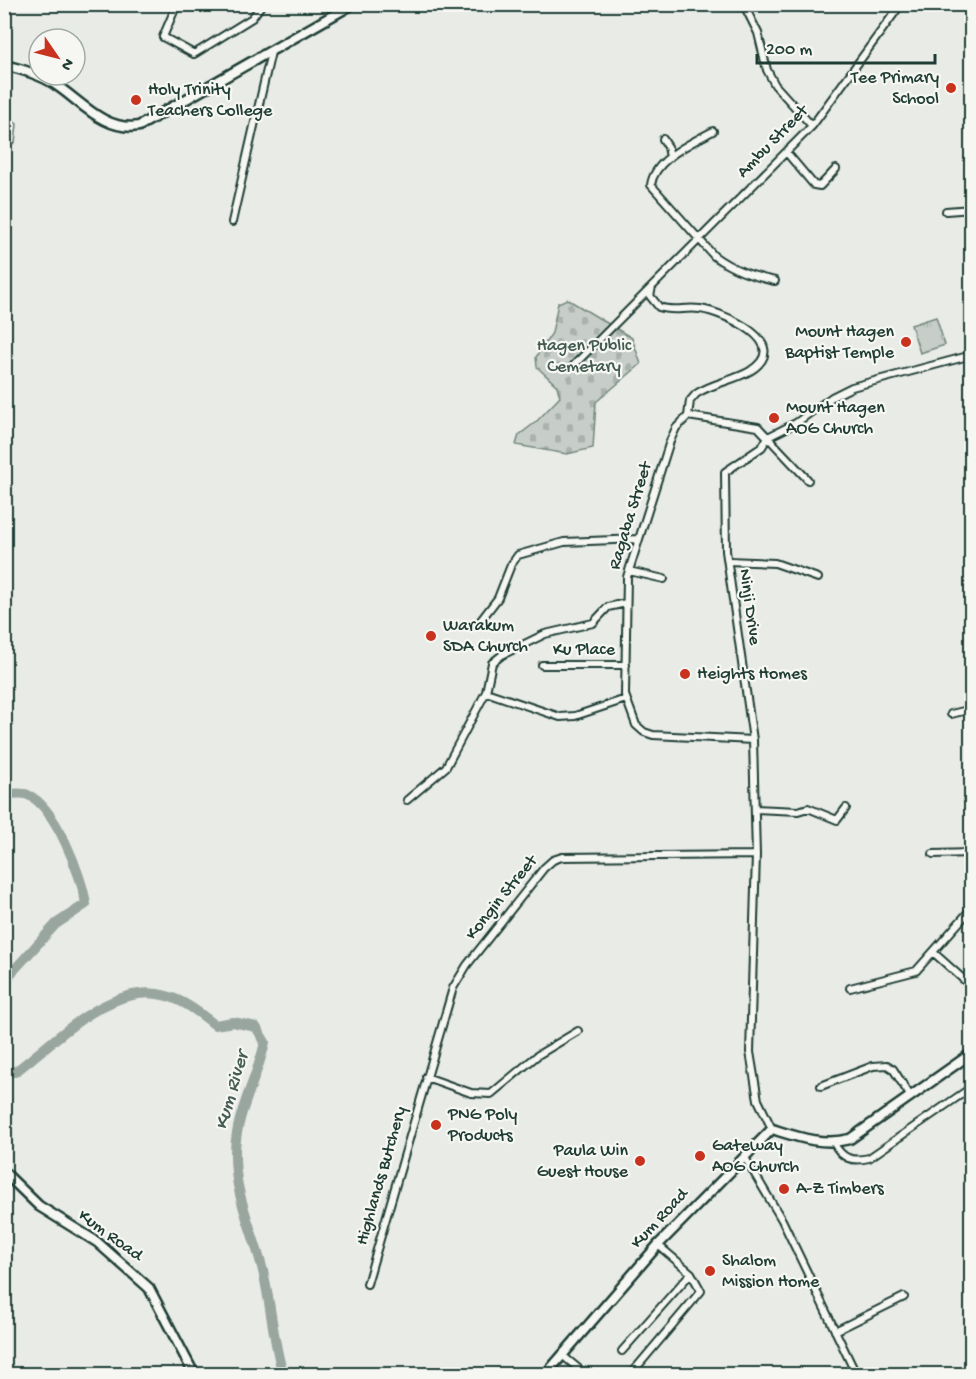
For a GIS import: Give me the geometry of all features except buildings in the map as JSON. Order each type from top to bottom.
[{"type":"street","points":[[177,4],[163,37],[194,54],[252,18],[262,4]]},
{"type":"street","points":[[4,64],[54,84],[97,118],[132,128],[140,126],[353,4]]},
{"type":"street","name":"Ambu Street","points":[[574,365],[812,126],[901,4]]},
{"type":"street","points":[[747,11],[759,33],[771,78],[812,126]]},
{"type":"street","points":[[232,222],[271,52]]},
{"type":"street","points":[[713,131],[670,157],[657,170],[651,185],[698,239],[726,265],[751,276],[775,281]]},
{"type":"street","points":[[663,139],[670,157]]},
{"type":"street","points":[[787,153],[814,185],[820,186],[836,169]]},
{"type":"street","points":[[946,211],[972,209]]},
{"type":"street","name":"Ragaba Street","points":[[652,287],[650,296],[659,308],[710,312],[755,332],[762,340],[764,351],[760,361],[751,370],[696,394],[690,401],[688,416],[676,428],[670,441],[629,571],[626,603],[627,699],[636,725],[644,732],[653,735],[753,741]]},
{"type":"street","name":"Ninji Drive","points":[[772,1129],[758,1100],[750,1052],[756,855],[753,741],[728,561],[725,472],[762,447],[768,436],[796,423],[832,397],[852,387],[972,356]]},
{"type":"street","points":[[688,416],[758,427],[808,480]]},
{"type":"street","points":[[478,624],[498,598],[511,565],[518,555],[564,542],[639,539]]},
{"type":"street","points":[[728,561],[775,563],[801,575],[818,578]]},
{"type":"street","points":[[629,571],[664,579]]},
{"type":"street","points":[[407,800],[446,767],[486,692],[492,663],[502,655],[545,634],[593,622],[608,607],[626,603]]},
{"type":"street","name":"Ku Place","points":[[542,666],[626,665]]},
{"type":"street","points":[[486,692],[560,717],[575,716],[627,699]]},
{"type":"street","points":[[951,714],[972,709]]},
{"type":"street","points":[[755,809],[798,811],[808,808],[837,820],[846,808]]},
{"type":"street","points":[[933,854],[972,854]]},
{"type":"street","name":"Kongin Street","points":[[426,1077],[458,977],[553,860],[574,857],[756,855]]},
{"type":"street","points":[[850,988],[916,971],[972,908]]},
{"type":"street","points":[[934,953],[972,987]]},
{"type":"street","points":[[426,1077],[471,1093],[492,1094],[538,1055],[578,1031]]},
{"type":"street","points":[[772,1129],[800,1138],[834,1143],[850,1138],[972,1053]]},
{"type":"street","points":[[821,1086],[873,1066],[887,1065],[893,1069],[911,1097]]},
{"type":"street","name":"Highlands Butchery","points":[[367,1284],[426,1077]]},
{"type":"street","points":[[834,1143],[846,1158],[856,1161],[869,1158],[972,1087]]},
{"type":"street","name":"Kum Road","points":[[546,1374],[658,1245],[772,1129]]},
{"type":"street","points":[[744,1156],[783,1220],[856,1374]]},
{"type":"street","name":"Kum Road","points":[[4,1172],[39,1206],[97,1242],[122,1261],[149,1288],[194,1374]]},
{"type":"street","points":[[631,1374],[701,1291],[691,1273],[658,1245]]},
{"type":"street","points":[[622,1352],[691,1273]]},
{"type":"street","points":[[835,1331],[904,1297]]},
{"type":"street","points":[[562,1355],[585,1374]]},
{"type":"green space","name":"Hagen Public Cemetary","points":[[567,299],[632,338],[641,364],[596,402],[593,448],[567,454],[516,445],[519,435],[536,422],[560,397],[557,386],[537,367],[536,357],[552,333],[558,303]]},
{"type":"green space","points":[[936,317],[945,345],[920,353],[911,325]]},
{"type":"waterway","points":[[4,114],[17,124],[15,143],[4,146]]},
{"type":"waterway","points":[[4,227],[11,223]]},
{"type":"waterway","name":"Kum River","points":[[4,795],[19,793],[28,795],[48,813],[66,843],[86,904],[56,924],[4,981]]},
{"type":"waterway","name":"Kum River","points":[[4,1070],[15,1072],[86,1016],[126,996],[147,993],[167,996],[186,1004],[215,1025],[233,1022],[256,1027],[265,1042],[239,1123],[236,1137],[236,1168],[241,1198],[263,1271],[283,1374]]},
{"type":"place","name":"Tee Primary School","points":[[951,88]]},
{"type":"place","name":"Holy Trinity Teachers College","points":[[136,100]]},
{"type":"place","name":"Mount Hagen Baptist Temple","points":[[906,342]]},
{"type":"place","name":"Mount Hagen AOG Church","points":[[774,418]]},
{"type":"place","name":"Warakum SDA Church","points":[[431,636]]},
{"type":"place","name":"Heights Homes","points":[[685,674]]},
{"type":"place","name":"PNG Poly Products","points":[[436,1125]]},
{"type":"place","name":"Gateway AOG Church","points":[[700,1156]]},
{"type":"place","name":"Paula Win Guest House","points":[[640,1161]]},
{"type":"place","name":"A-Z Timbers","points":[[784,1189]]},
{"type":"place","name":"Shalom Mission Home","points":[[710,1271]]}]
